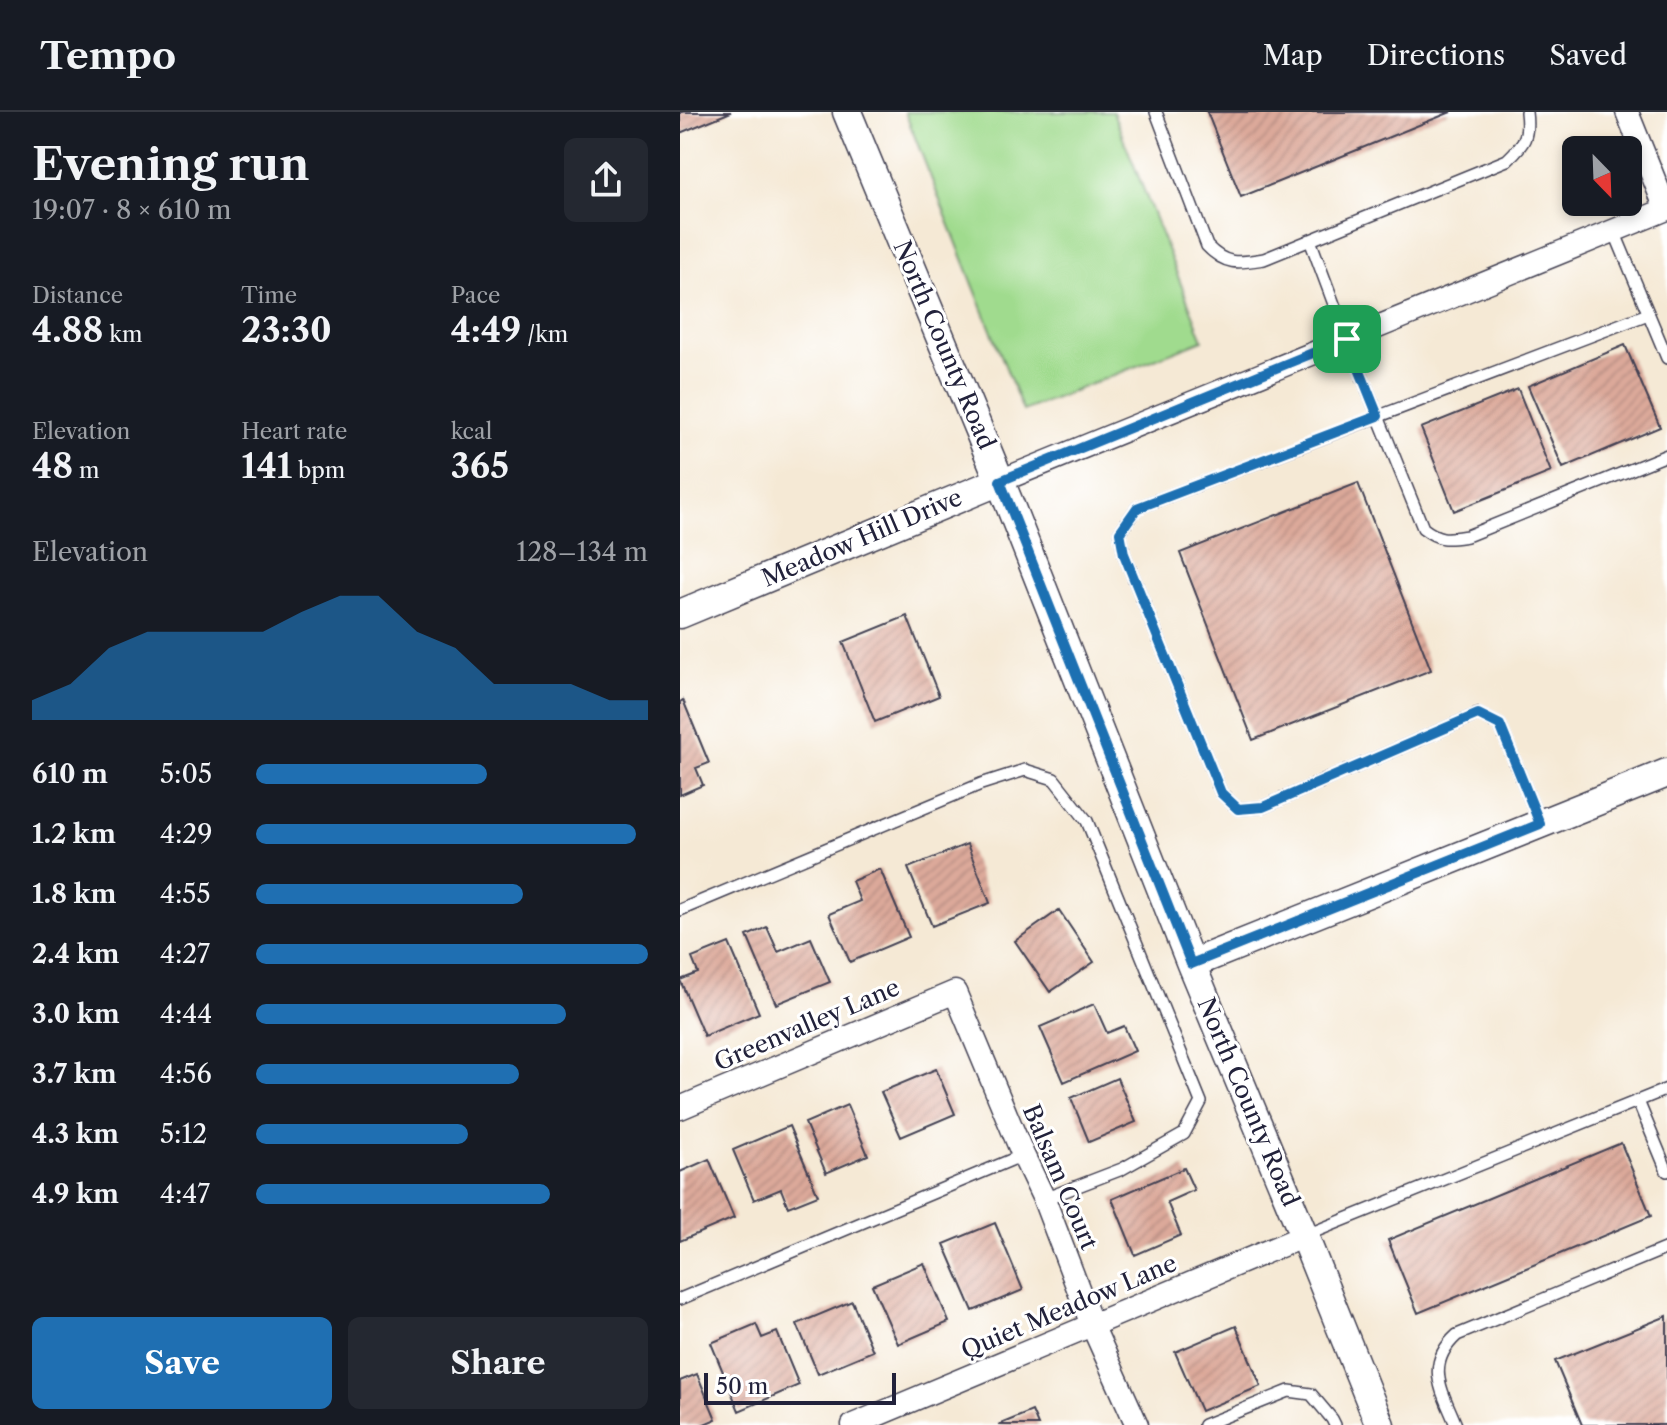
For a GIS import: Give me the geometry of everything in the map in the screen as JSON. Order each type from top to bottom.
[{"type":"street","name":"North County Road","points":[[847,112],[1000,481],[1191,964],[1380,1425]]},
{"type":"street","points":[[1627,112],[1667,210]]},
{"type":"street","name":"Meadow Hill Drive","points":[[680,614],[1667,210]]},
{"type":"street","points":[[1191,964],[1667,773]]},
{"type":"street","name":"Balsam Court","points":[[955,992],[1044,1199],[1092,1325],[1137,1425]]},
{"type":"street","name":"Greenvalley Lane","points":[[680,1108],[955,992]]},
{"type":"street","name":"Quiet Meadow Lane","points":[[855,1425],[1304,1236]]},
{"type":"lane","points":[[1156,112],[1207,246],[1216,256],[1237,263],[1264,259],[1507,160],[1523,145],[1527,133],[1526,112]]},
{"type":"lane","points":[[1614,231],[1667,358]]},
{"type":"lane","points":[[1310,240],[1423,528],[1434,537],[1467,536],[1667,455]]},
{"type":"lane","points":[[1540,824],[1500,725],[1478,714],[1263,807],[1238,809],[1221,793],[1124,554],[1120,532],[1137,508],[1648,314]]},
{"type":"lane","points":[[680,910],[981,784],[1025,770],[1054,779],[1087,821],[1201,1102],[1184,1134],[1122,1169],[1044,1199]]},
{"type":"lane","points":[[1304,1236],[1667,1089]]},
{"type":"lane","points":[[1638,1101],[1667,1171]]},
{"type":"lane","points":[[680,1299],[1023,1155]]},
{"type":"lane","points":[[1456,1425],[1438,1382],[1437,1365],[1444,1347],[1457,1335],[1667,1248]]},
{"type":"lane","points":[[1204,1425],[1289,1391],[1311,1394],[1335,1425]]},
{"type":"green space","points":[[905,112],[1113,112],[1203,340],[1023,411]]},
{"type":"building","points":[[680,112],[731,112],[680,133]]},
{"type":"building","points":[[1207,112],[1451,112],[1241,197]]},
{"type":"building","points":[[1625,345],[1660,427],[1563,468],[1528,386]]},
{"type":"building","points":[[1518,389],[1551,472],[1454,511],[1421,428]]},
{"type":"building","points":[[1358,483],[1431,670],[1253,740],[1180,553]]},
{"type":"building","points":[[907,616],[939,696],[875,722],[843,642]]},
{"type":"building","points":[[683,700],[709,763],[696,768],[703,785],[680,795],[680,702]]},
{"type":"building","points":[[967,844],[990,903],[932,926],[908,868]]},
{"type":"building","points":[[880,869],[909,937],[850,962],[829,914],[860,901],[852,881]]},
{"type":"building","points":[[1059,910],[1094,962],[1050,992],[1015,941]]},
{"type":"building","points":[[767,927],[778,952],[811,938],[830,982],[776,1004],[747,936]]},
{"type":"building","points":[[729,943],[759,1013],[704,1036],[680,980],[698,973],[692,958]]},
{"type":"building","points":[[1094,1004],[1107,1033],[1124,1026],[1135,1051],[1064,1082],[1040,1027]]},
{"type":"building","points":[[936,1069],[955,1114],[901,1137],[881,1092]]},
{"type":"building","points":[[1117,1078],[1136,1122],[1089,1142],[1071,1098]]},
{"type":"building","points":[[847,1105],[868,1155],[826,1173],[805,1123]]},
{"type":"building","points":[[789,1126],[818,1195],[788,1207],[781,1189],[754,1200],[733,1150]]},
{"type":"building","points":[[1621,1143],[1651,1216],[1418,1313],[1388,1240]]},
{"type":"building","points":[[709,1159],[734,1218],[680,1241],[680,1172]]},
{"type":"building","points":[[1184,1168],[1194,1190],[1167,1202],[1181,1235],[1135,1255],[1112,1199]]},
{"type":"building","points":[[995,1223],[1023,1290],[973,1311],[944,1244]]},
{"type":"building","points":[[924,1263],[949,1322],[898,1344],[872,1285]]},
{"type":"building","points":[[852,1301],[873,1351],[818,1374],[797,1324]]},
{"type":"building","points":[[1667,1316],[1667,1425],[1582,1425],[1555,1361]]},
{"type":"building","points":[[756,1324],[762,1338],[777,1332],[799,1385],[739,1411],[711,1343]]},
{"type":"building","points":[[1236,1326],[1261,1386],[1201,1411],[1175,1352]]},
{"type":"building","points":[[697,1374],[716,1419],[702,1425],[680,1425],[680,1381]]},
{"type":"building","points":[[1032,1411],[1038,1425],[998,1425]]},
{"type":"route","points":[[1347,339],[1378,416],[1137,508],[1120,532],[1124,554],[1221,793],[1238,809],[1263,807],[1478,714],[1500,725],[1540,824],[1191,964],[1000,481],[1347,339]]}]
